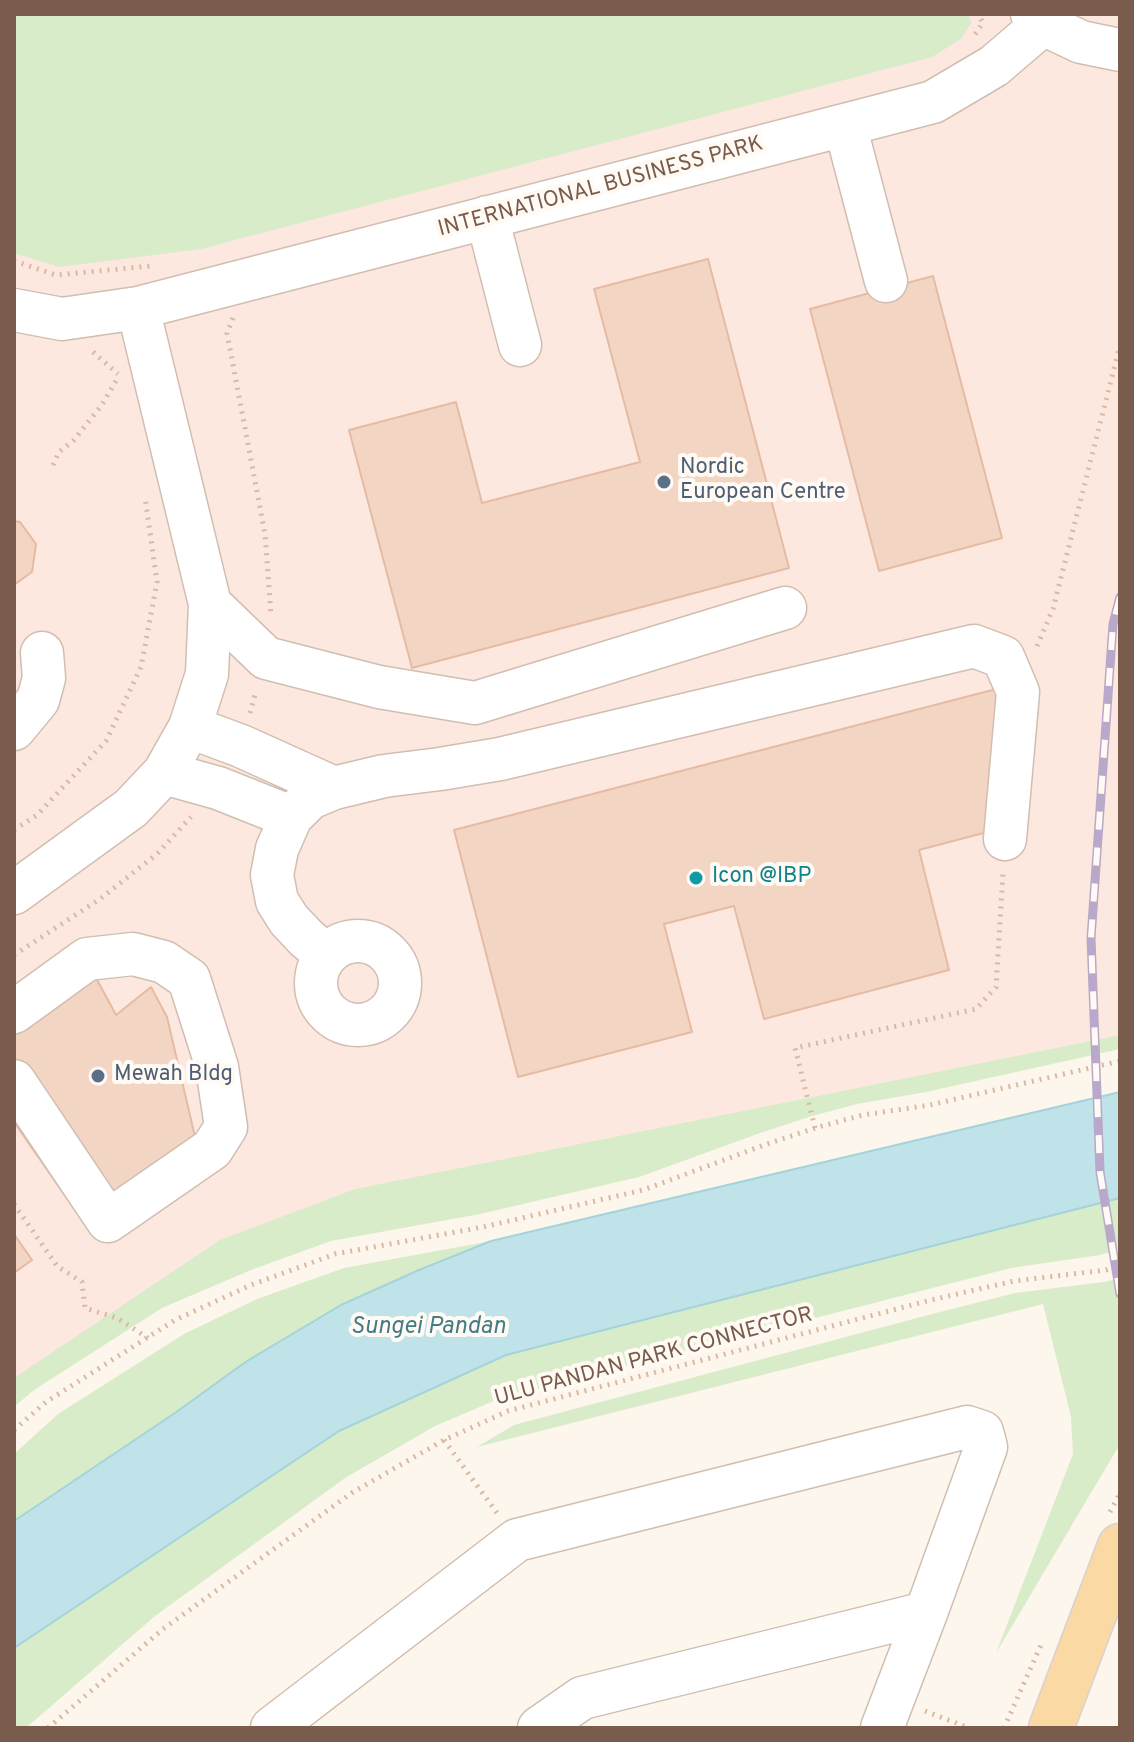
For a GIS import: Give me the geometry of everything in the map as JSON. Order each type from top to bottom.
[{"type":"main road","points":[[1051,1728],[1120,1546]]},
{"type":"lane","name":"INTERNATIONAL BUSINESS PARK","points":[[14,310],[62,319],[138,308],[933,102],[994,66],[1037,19],[1081,42],[1120,50]]},
{"type":"lane","points":[[845,125],[886,281]]},
{"type":"lane","points":[[487,217],[520,345]]},
{"type":"lane","points":[[14,893],[131,808],[164,773],[190,727],[207,674],[210,604],[138,308]]},
{"type":"lane","points":[[210,604],[266,658],[379,687],[475,703],[785,608]]},
{"type":"lane","points":[[326,955],[289,920],[277,901],[272,875],[277,849],[291,817],[310,798],[334,788],[384,776],[500,759],[974,646],[1003,657],[1018,692],[1005,839]]},
{"type":"lane","points":[[14,729],[38,700],[44,678],[42,653]]},
{"type":"lane","points":[[190,727],[334,788]]},
{"type":"lane","points":[[164,773],[218,788],[291,817]]},
{"type":"lane","points":[[14,1012],[87,959],[133,954],[164,962],[189,979],[217,1067],[226,1127],[212,1149],[108,1221],[14,1081]]},
{"type":"lane","points":[[272,1728],[517,1540],[967,1427],[982,1432],[986,1447],[887,1713]]},
{"type":"lane","points":[[539,1728],[582,1698],[926,1613]]},
{"type":"path","points":[[236,314],[227,333],[265,534],[271,624],[266,658],[241,746]]},
{"type":"path","points":[[1018,692],[1053,609],[1120,345]]},
{"type":"path","points":[[83,348],[96,353],[120,375],[123,388]]},
{"type":"path","points":[[53,465],[59,452],[88,424],[120,375]]},
{"type":"path","points":[[14,830],[37,815],[106,741],[141,667],[157,582],[145,496]]},
{"type":"path","points":[[14,955],[100,899],[157,854],[218,788]]},
{"type":"path","points":[[815,1128],[795,1048],[976,1009],[996,987],[1005,839]]},
{"type":"path","points":[[14,1430],[46,1402],[175,1320],[251,1285],[335,1254],[483,1227],[643,1190],[767,1144],[863,1115],[930,1105],[1120,1061]]},
{"type":"path","points":[[14,1204],[57,1266],[82,1282],[85,1308],[117,1318],[148,1338]]},
{"type":"path","name":"ULU PANDAN PARK CONNECTOR","points":[[48,1728],[176,1620],[353,1492],[444,1440],[508,1411],[931,1300],[1014,1281],[1106,1270],[1120,1265]]},
{"type":"path","points":[[444,1440],[517,1540]]},
{"type":"path","points":[[887,1713],[969,1728]]},
{"type":"shaded area","points":[[14,14],[1120,14],[1120,1035],[355,1189],[14,1378]]},
{"type":"green space","points":[[14,14],[967,14],[972,22],[961,39],[932,57],[201,249],[59,267],[14,253]]},
{"type":"green space","points":[[1120,1035],[1120,1049],[857,1104],[763,1132],[639,1177],[480,1214],[331,1241],[251,1270],[162,1308],[34,1390],[14,1407],[14,1378],[220,1240],[355,1189]]},
{"type":"green space","points":[[1120,1198],[1120,1249],[1100,1255],[1011,1268],[501,1398],[435,1426],[345,1478],[155,1616],[26,1728],[14,1728],[14,1648],[339,1431],[507,1355]]},
{"type":"green space","points":[[491,1241],[341,1305],[247,1361],[14,1521],[14,1454],[58,1414],[184,1334],[257,1299],[344,1268]]},
{"type":"green space","points":[[1120,1278],[1120,1444],[996,1653],[1073,1454],[1071,1417],[1043,1304],[477,1447],[514,1425],[936,1313],[1015,1293]]},
{"type":"water","name":"Sungei Pandan","points":[[1120,1092],[1120,1198],[506,1355],[339,1431],[14,1648],[14,1521],[247,1361],[341,1305],[491,1241]]},
{"type":"building","name":"Nordic European Centre","points":[[708,259],[789,568],[412,668],[349,430],[456,402],[482,503],[640,462],[594,289]]},
{"type":"building","points":[[933,276],[1002,538],[879,571],[810,309]]},
{"type":"building","points":[[14,521],[20,522],[36,544],[32,572],[14,585]]},
{"type":"building","name":"Icon @IBP","points":[[1000,688],[991,831],[919,850],[949,970],[764,1019],[734,906],[664,924],[692,1032],[518,1077],[454,830]]},
{"type":"building","name":"Mewah Bldg","points":[[95,976],[116,1015],[151,987],[167,1017],[196,1141],[84,1223],[14,1122],[14,1030]]},
{"type":"building","points":[[14,1234],[32,1260],[14,1273]]},
{"type":"railway","points":[[1120,597],[1113,624],[1091,938],[1100,1172],[1120,1294]]},
{"type":"place","name":"Nordic European Centre","points":[[664,482]]},
{"type":"place","name":"Icon @IBP","points":[[696,878]]},
{"type":"place","name":"Mewah Bldg","points":[[98,1076]]}]
